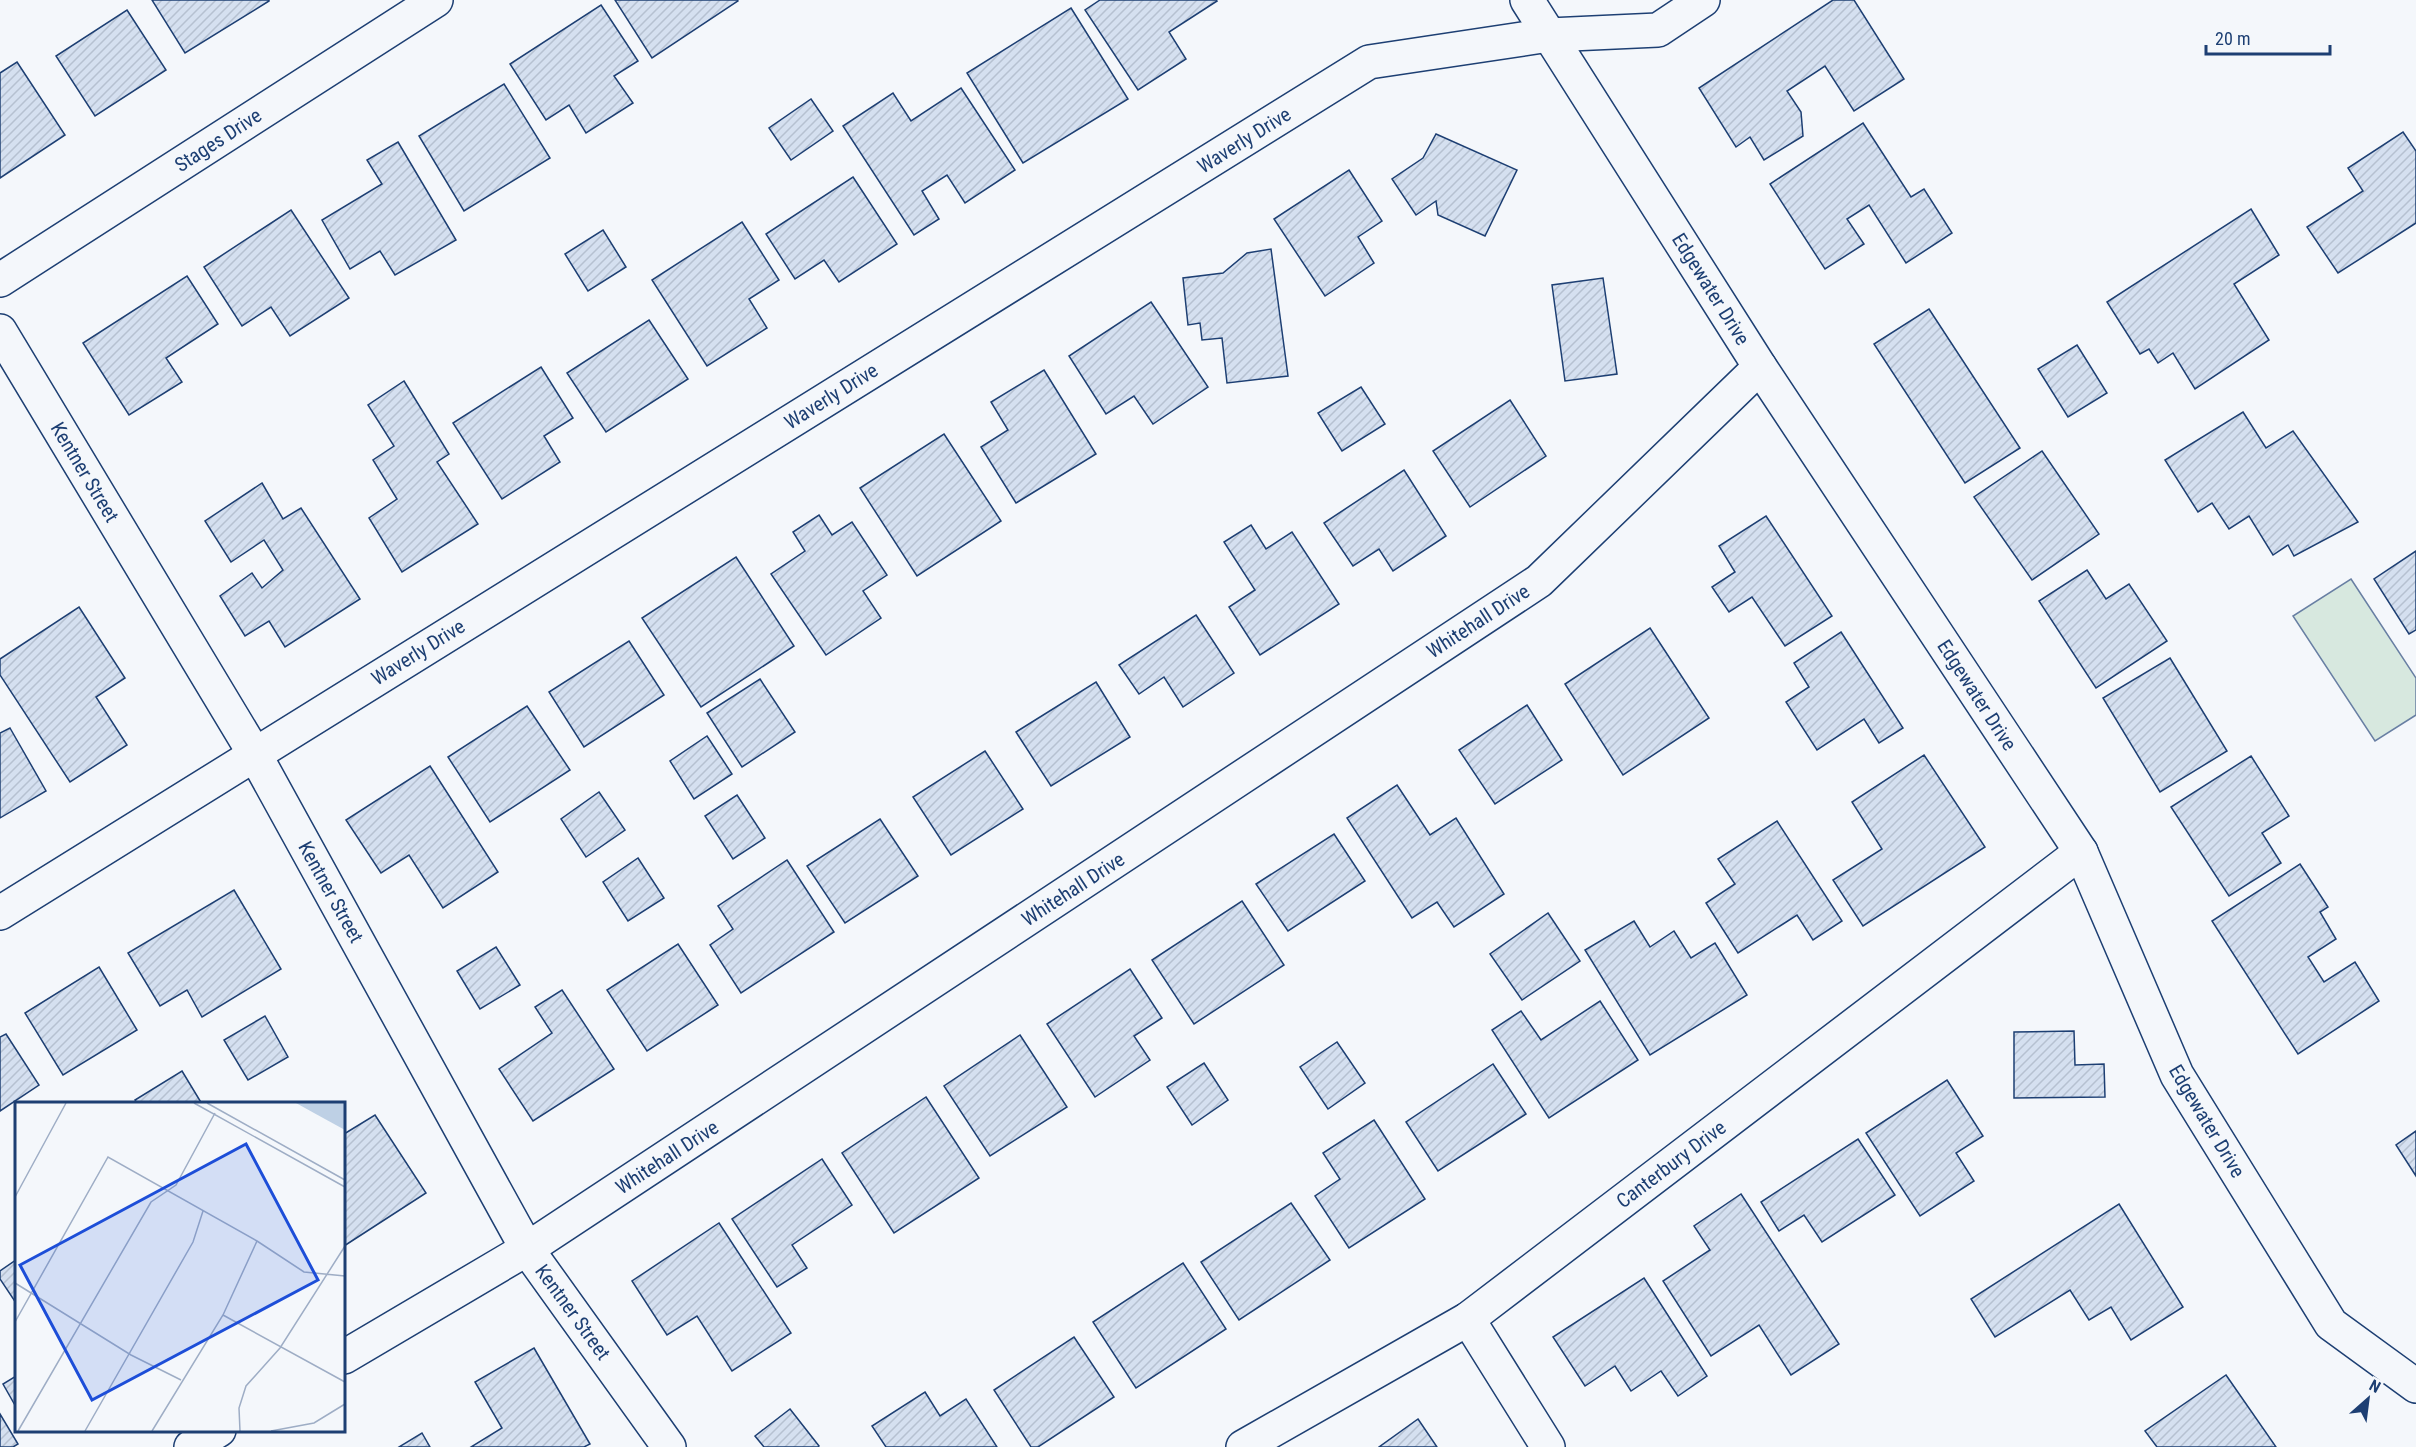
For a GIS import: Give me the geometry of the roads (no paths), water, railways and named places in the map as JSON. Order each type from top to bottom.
[{"type":"street","name":"Stages Drive","points":[[0,280],[436,0]]},
{"type":"street","name":"Edgewater Drive","points":[[1527,0],[1760,367],[2081,852],[2177,1075],[2331,1323],[2416,1386]]},
{"type":"street","name":"Waverly Drive","points":[[0,912],[1369,62],[1549,35],[1658,30],[1703,0]]},
{"type":"street","name":"Kentner Street","points":[[0,331],[254,753],[527,1249],[669,1447]]},
{"type":"street","name":"Whitehall Drive","points":[[345,1356],[527,1249],[1539,581],[1760,367]]},
{"type":"street","name":"Canterbury Drive","points":[[1243,1447],[1468,1319],[2081,852]]},
{"type":"street","points":[[1468,1319],[1548,1447]]},
{"type":"street","points":[[191,1447],[217,1432]]}]
